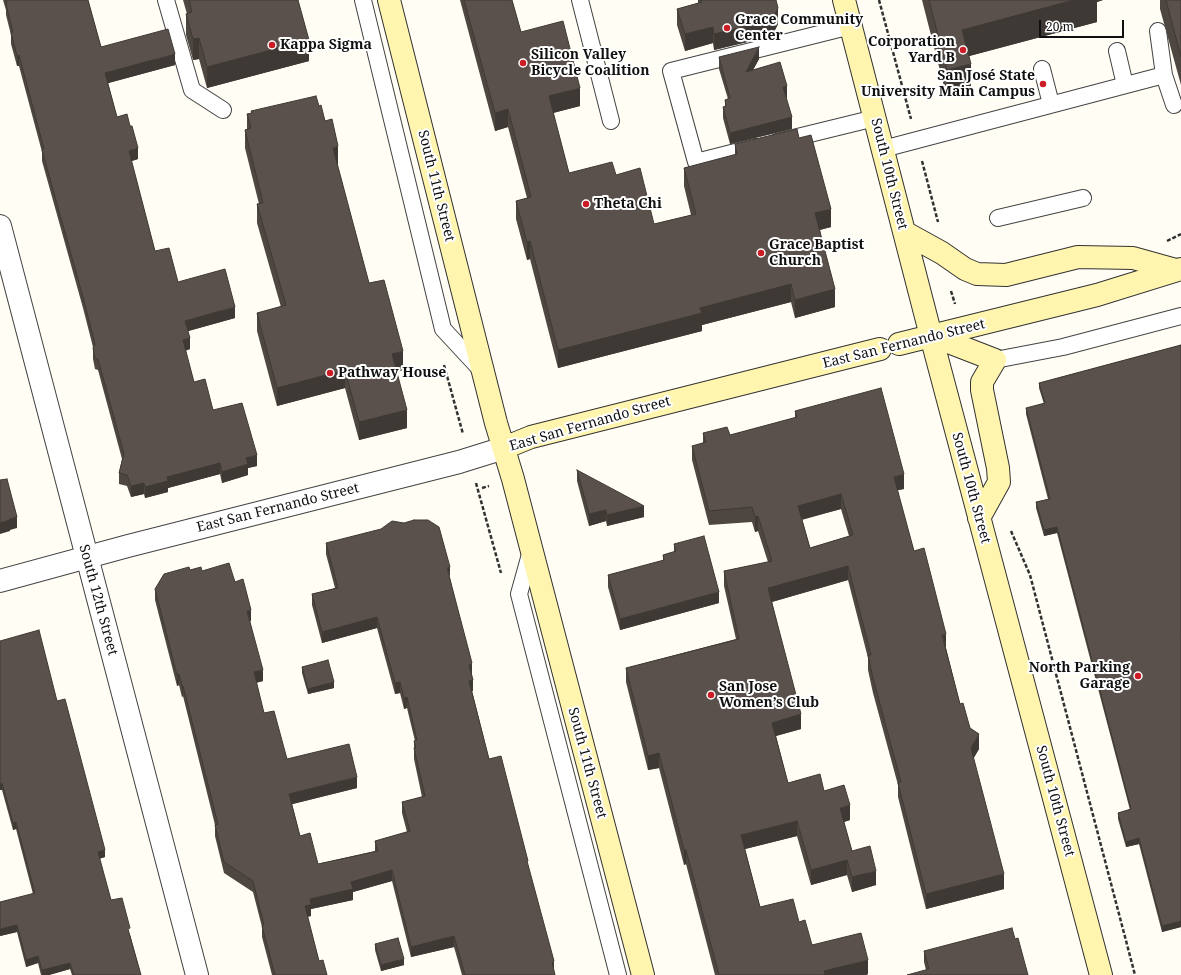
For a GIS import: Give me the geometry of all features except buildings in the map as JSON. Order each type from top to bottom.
[{"type":"main road","name":"South 11th Street","points":[[389,0],[496,423],[532,551],[643,975]]},
{"type":"main road","name":"South 10th Street","points":[[844,0],[931,336],[1101,975]]},
{"type":"main road","points":[[904,232],[942,253],[965,269],[977,274],[1006,275],[1078,257],[1133,258],[1178,269]]},
{"type":"main road","name":"East San Fernando Street","points":[[504,448],[531,437],[889,346],[963,330],[1097,296],[1178,269]]},
{"type":"main road","points":[[931,336],[969,348],[995,360],[982,382],[982,390],[998,468],[999,482],[995,492],[979,518]]},
{"type":"street","name":"South 12th Street","points":[[0,226],[197,975]]},
{"type":"street","name":"East San Fernando Street","points":[[0,581],[459,462],[504,448]]},
{"type":"lane","points":[[166,0],[192,90],[223,110]]},
{"type":"lane","name":"South 11th Street","points":[[362,0],[443,328],[483,372]]},
{"type":"lane","points":[[580,0],[610,121]]},
{"type":"lane","points":[[851,26],[671,71],[696,162],[875,118]]},
{"type":"lane","points":[[1158,31],[1164,75],[1174,105]]},
{"type":"lane","points":[[1117,51],[1125,85]]},
{"type":"lane","points":[[1042,69],[1051,104]]},
{"type":"lane","points":[[883,149],[1164,75]]},
{"type":"lane","points":[[998,218],[1083,198]]},
{"type":"lane","points":[[995,360],[1063,347],[1181,316]]},
{"type":"lane","points":[[519,594],[532,551]]},
{"type":"lane","name":"South 11th Street","points":[[519,594],[618,975]]},
{"type":"path","points":[[879,0],[911,119]]},
{"type":"path","points":[[443,328],[439,346],[458,419]]},
{"type":"path","points":[[480,500],[499,571],[519,594]]},
{"type":"path","points":[[1030,575],[1135,975]]},
{"type":"place","name":"Grace Community Center","points":[[727,28]]},
{"type":"place","name":"Kappa Sigma","points":[[272,45]]},
{"type":"place","name":"Corporation Yard B","points":[[963,50]]},
{"type":"place","name":"Silicon Valley Bicycle Coalition","points":[[523,63]]},
{"type":"place","name":"San José State University Main Campus","points":[[1043,84]]},
{"type":"place","name":"Theta Chi","points":[[586,204]]},
{"type":"place","name":"Grace Baptist Church","points":[[761,253]]},
{"type":"place","name":"Pathway House","points":[[330,373]]},
{"type":"place","name":"North Parking Garage","points":[[1138,676]]},
{"type":"place","name":"San Jose Women’s Club","points":[[711,695]]}]
